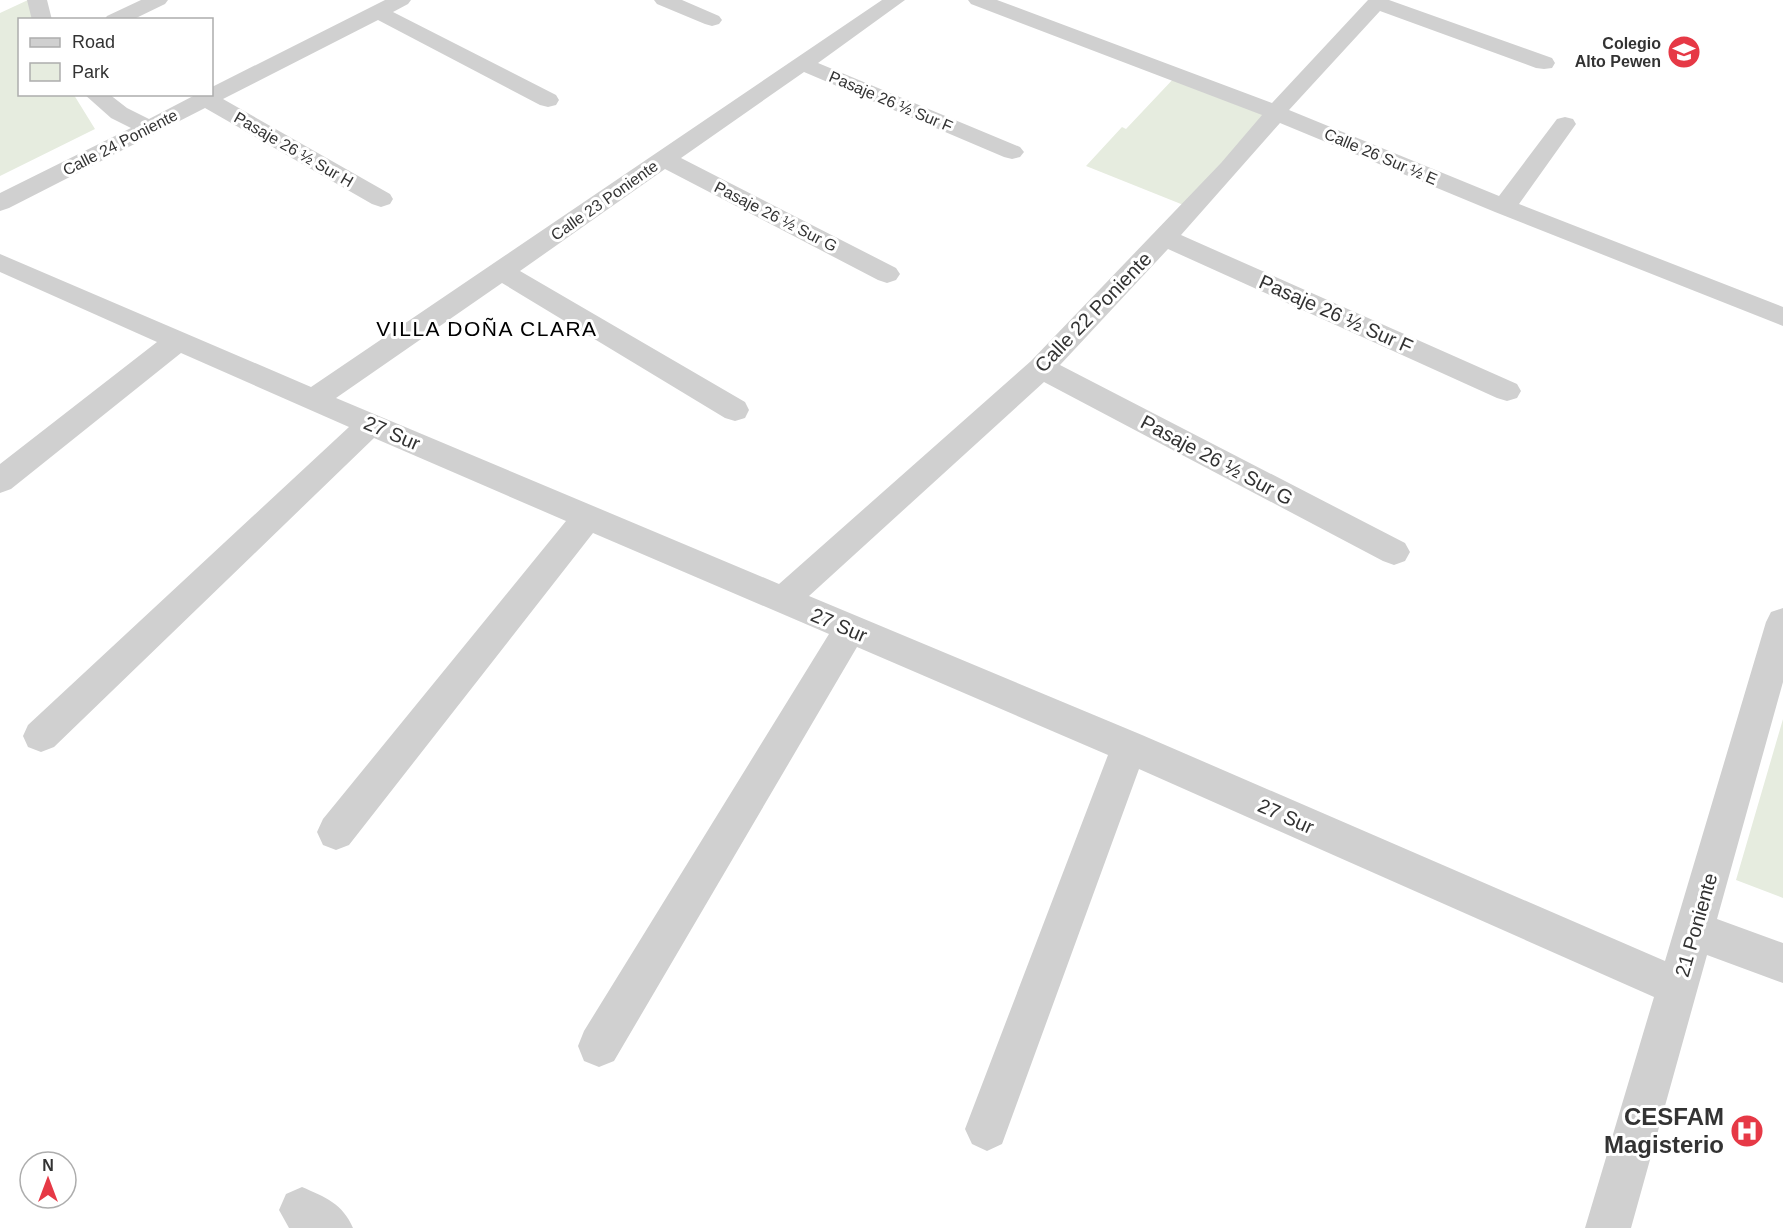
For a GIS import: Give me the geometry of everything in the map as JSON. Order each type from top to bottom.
[{"type":"street","points":[[37,0],[42,18]]},
{"type":"street","points":[[118,18],[158,0]]},
{"type":"street","name":"Calle 24 Poniente","points":[[213,95],[401,0]]},
{"type":"street","points":[[664,0],[712,20]]},
{"type":"street","name":"Calle 23 Poniente","points":[[313,400],[895,0]]},
{"type":"street","name":"Calle 26 Sur ½ E","points":[[978,0],[1276,112],[1504,207],[1783,317]]},
{"type":"street","points":[[1378,2],[1544,63]]},
{"type":"street","name":"Calle 22 Poniente","points":[[783,600],[1041,368],[1229,168],[1276,112],[1378,2]]},
{"type":"street","points":[[378,12],[548,100]]},
{"type":"street","name":"Pasaje 26 ½ Sur F","points":[[803,64],[1012,152]]},
{"type":"street","points":[[98,96],[119,112],[148,127]]},
{"type":"street","name":"Calle 24 Poniente","points":[[0,203],[212,96]]},
{"type":"street","name":"Pasaje 26 ½ Sur H","points":[[206,99],[381,199]]},
{"type":"street","points":[[1504,207],[1565,124]]},
{"type":"street","name":"Pasaje 26 ½ Sur G","points":[[664,159],[887,274]]},
{"type":"street","name":"Pasaje 26 ½ Sur F","points":[[1164,237],[1508,391]]},
{"type":"street","name":"27 Sur","points":[[4,268],[179,340],[313,400],[1129,747],[1678,987]]},
{"type":"street","points":[[501,271],[735,410]]},
{"type":"street","points":[[0,481],[179,340]]},
{"type":"street","name":"Pasaje 26 ½ Sur G","points":[[1041,368],[1394,552]]},
{"type":"street","points":[[41,736],[371,424]]},
{"type":"street","points":[[336,832],[588,517]]},
{"type":"street","name":"21 Poniente","points":[[1608,1228],[1783,622]]},
{"type":"street","points":[[599,1046],[850,630]]},
{"type":"street","points":[[987,1129],[1129,747]]},
{"type":"street","points":[[1694,931],[1783,963]]},
{"type":"green space","points":[[28,0],[40,18],[18,18],[18,96],[75,96],[95,129],[0,176],[0,13]]},
{"type":"green space","points":[[1176,76],[1271,111],[1191,208],[1086,166],[1122,127],[1126,129]]},
{"type":"green space","points":[[1783,719],[1783,898],[1736,880]]},
{"type":"place","name":"Colegio Alto Pewen","points":[[1684,52]]},
{"type":"place","name":"CESFAM Magisterio","points":[[1747,1131]]},
{"type":"district","name":"VILLA DOÑA CLARA","points":[[487,329]]}]
